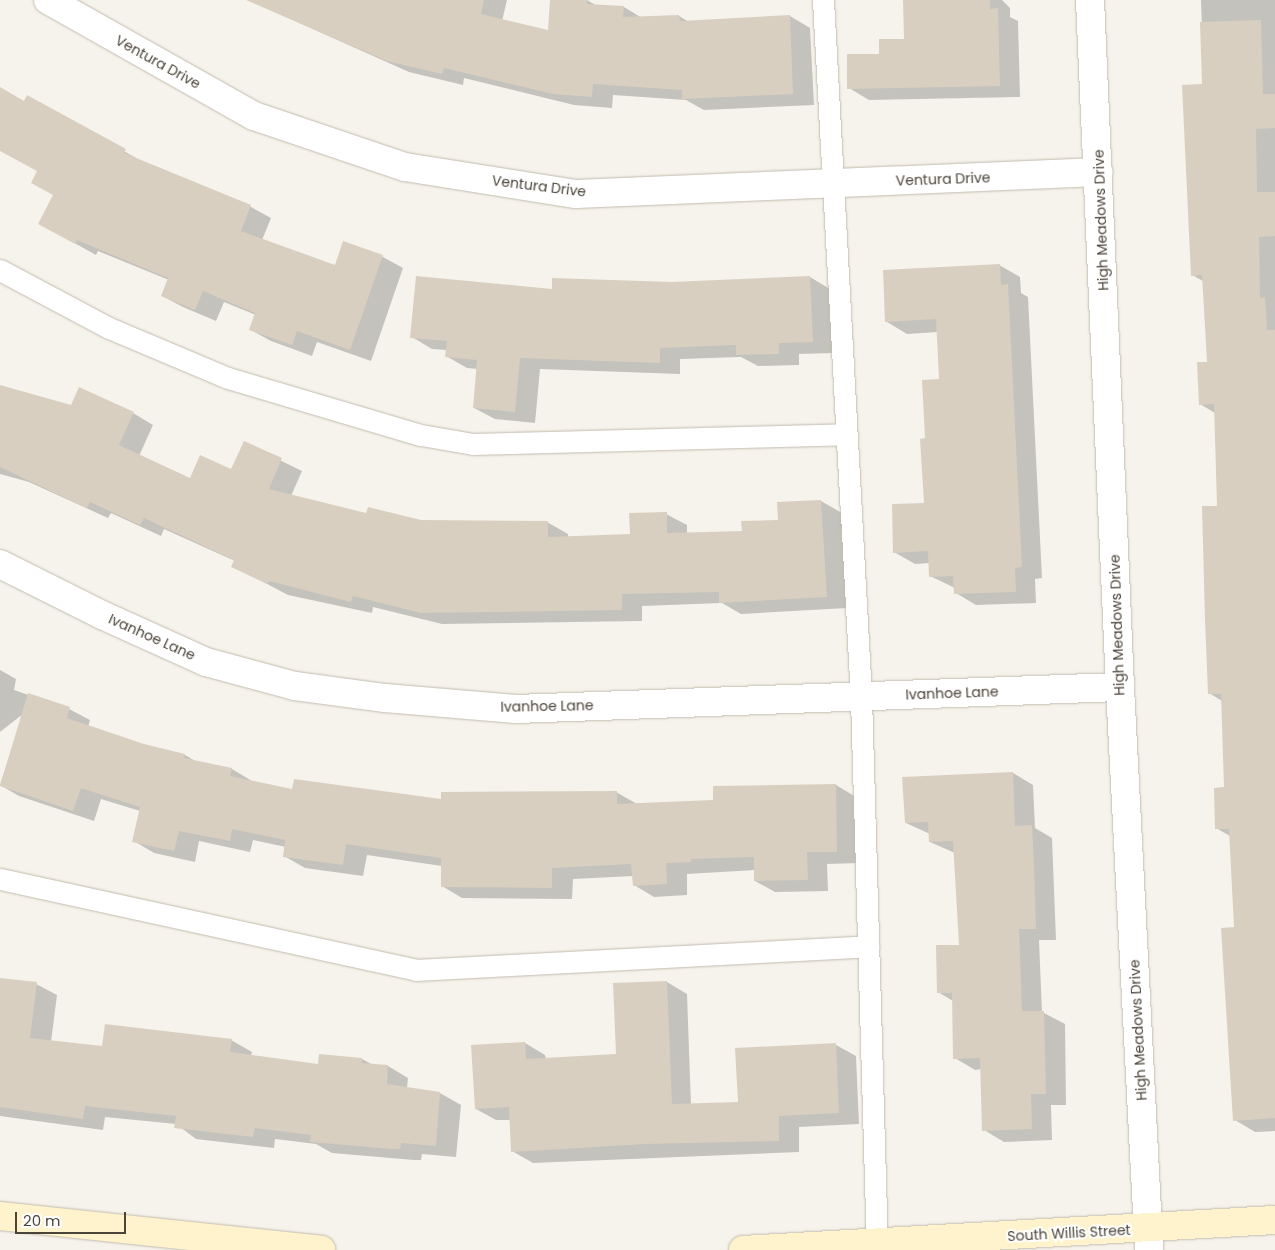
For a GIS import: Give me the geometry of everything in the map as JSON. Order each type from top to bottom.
[{"type":"street","name":"Ventura Drive","points":[[48,0],[254,116],[405,167],[576,194],[1099,172]]},
{"type":"street","name":"High Meadows Drive","points":[[1090,0],[1120,687],[1148,1239]]},
{"type":"street","name":"Ivanhoe Lane","points":[[0,564],[102,616],[206,662],[295,686],[516,708],[1120,687]]},
{"type":"street","points":[[0,1216],[321,1250]]},
{"type":"street","name":"South Willis Street","points":[[743,1250],[1148,1239],[1275,1220]]},
{"type":"lane","points":[[823,0],[861,697],[877,1247]]},
{"type":"lane","points":[[0,270],[109,328],[228,378],[421,435],[473,444],[846,434]]},
{"type":"lane","points":[[0,878],[416,970],[868,946]]},
{"type":"building","points":[[246,0],[484,0],[481,14],[548,30],[550,0],[587,0],[587,4],[624,6],[623,17],[679,15],[680,21],[790,15],[793,94],[682,99],[682,90],[593,84],[592,97],[553,94],[444,68],[442,74],[387,61]]},
{"type":"building","points":[[903,0],[990,0],[990,9],[998,8],[1000,86],[847,89],[847,54],[879,54],[879,39],[904,39]]},
{"type":"building","points":[[1261,20],[1263,94],[1275,94],[1275,128],[1256,129],[1257,192],[1275,192],[1275,236],[1259,237],[1260,298],[1265,297],[1267,330],[1275,330],[1275,1118],[1233,1121],[1221,928],[1234,927],[1229,829],[1215,829],[1214,788],[1224,787],[1221,694],[1208,694],[1205,620],[1202,506],[1217,506],[1214,404],[1199,405],[1197,362],[1207,362],[1202,275],[1191,276],[1182,85],[1202,84],[1200,22]]},
{"type":"building","points":[[0,87],[24,101],[27,95],[126,149],[124,153],[251,205],[241,231],[335,265],[343,241],[383,255],[350,350],[297,331],[292,345],[249,330],[255,313],[203,291],[195,310],[161,296],[168,278],[77,240],[75,244],[38,224],[53,195],[31,183],[37,171],[0,151]]},
{"type":"building","points":[[1000,264],[1001,285],[1008,284],[1022,567],[1015,568],[1016,592],[954,594],[953,576],[929,577],[928,551],[893,553],[892,504],[924,503],[920,439],[925,438],[922,380],[939,379],[936,319],[885,322],[883,270]]},
{"type":"building","points":[[416,276],[552,289],[552,278],[672,282],[810,276],[813,342],[779,343],[779,354],[736,355],[736,345],[660,348],[660,363],[520,358],[515,412],[473,408],[477,360],[445,357],[447,341],[410,338]]},
{"type":"building","points":[[0,385],[71,405],[79,387],[134,412],[119,445],[190,478],[200,455],[231,469],[244,441],[282,458],[269,489],[366,513],[368,507],[421,520],[548,521],[548,537],[630,534],[629,513],[667,512],[667,533],[742,531],[741,521],[778,520],[777,502],[821,500],[827,597],[719,603],[719,592],[622,594],[622,610],[421,613],[353,596],[351,602],[269,581],[267,584],[231,567],[234,560],[144,518],[140,525],[90,502],[87,508],[0,467]]},
{"type":"building","points":[[28,693],[70,707],[67,718],[144,744],[185,754],[184,758],[232,768],[230,776],[292,789],[294,779],[441,799],[441,792],[617,791],[617,804],[713,800],[713,786],[836,784],[837,852],[807,852],[808,880],[754,881],[754,857],[691,859],[691,862],[666,863],[667,884],[633,886],[631,864],[552,868],[552,888],[441,887],[441,858],[346,844],[343,865],[283,857],[285,840],[232,829],[230,841],[179,831],[174,851],[132,842],[140,807],[81,788],[73,811],[0,786]]},
{"type":"building","points":[[1013,772],[1015,826],[1032,825],[1034,866],[1036,929],[1019,929],[1022,1011],[1044,1011],[1046,1094],[1031,1094],[1032,1129],[982,1131],[980,1058],[953,1059],[952,993],[937,993],[936,945],[959,945],[953,841],[929,842],[928,822],[905,823],[902,777]]},
{"type":"building","points":[[0,978],[37,982],[30,1038],[102,1046],[105,1024],[232,1039],[230,1052],[318,1064],[319,1054],[362,1058],[362,1063],[388,1065],[387,1084],[440,1092],[436,1146],[401,1143],[400,1149],[393,1149],[310,1142],[311,1135],[255,1128],[253,1137],[174,1128],[176,1116],[85,1106],[83,1119],[0,1107]]},
{"type":"building","points":[[667,981],[672,1104],[738,1102],[735,1048],[836,1043],[839,1113],[779,1116],[779,1141],[645,1144],[511,1152],[509,1107],[475,1109],[471,1045],[525,1042],[526,1059],[616,1054],[613,983]]}]
